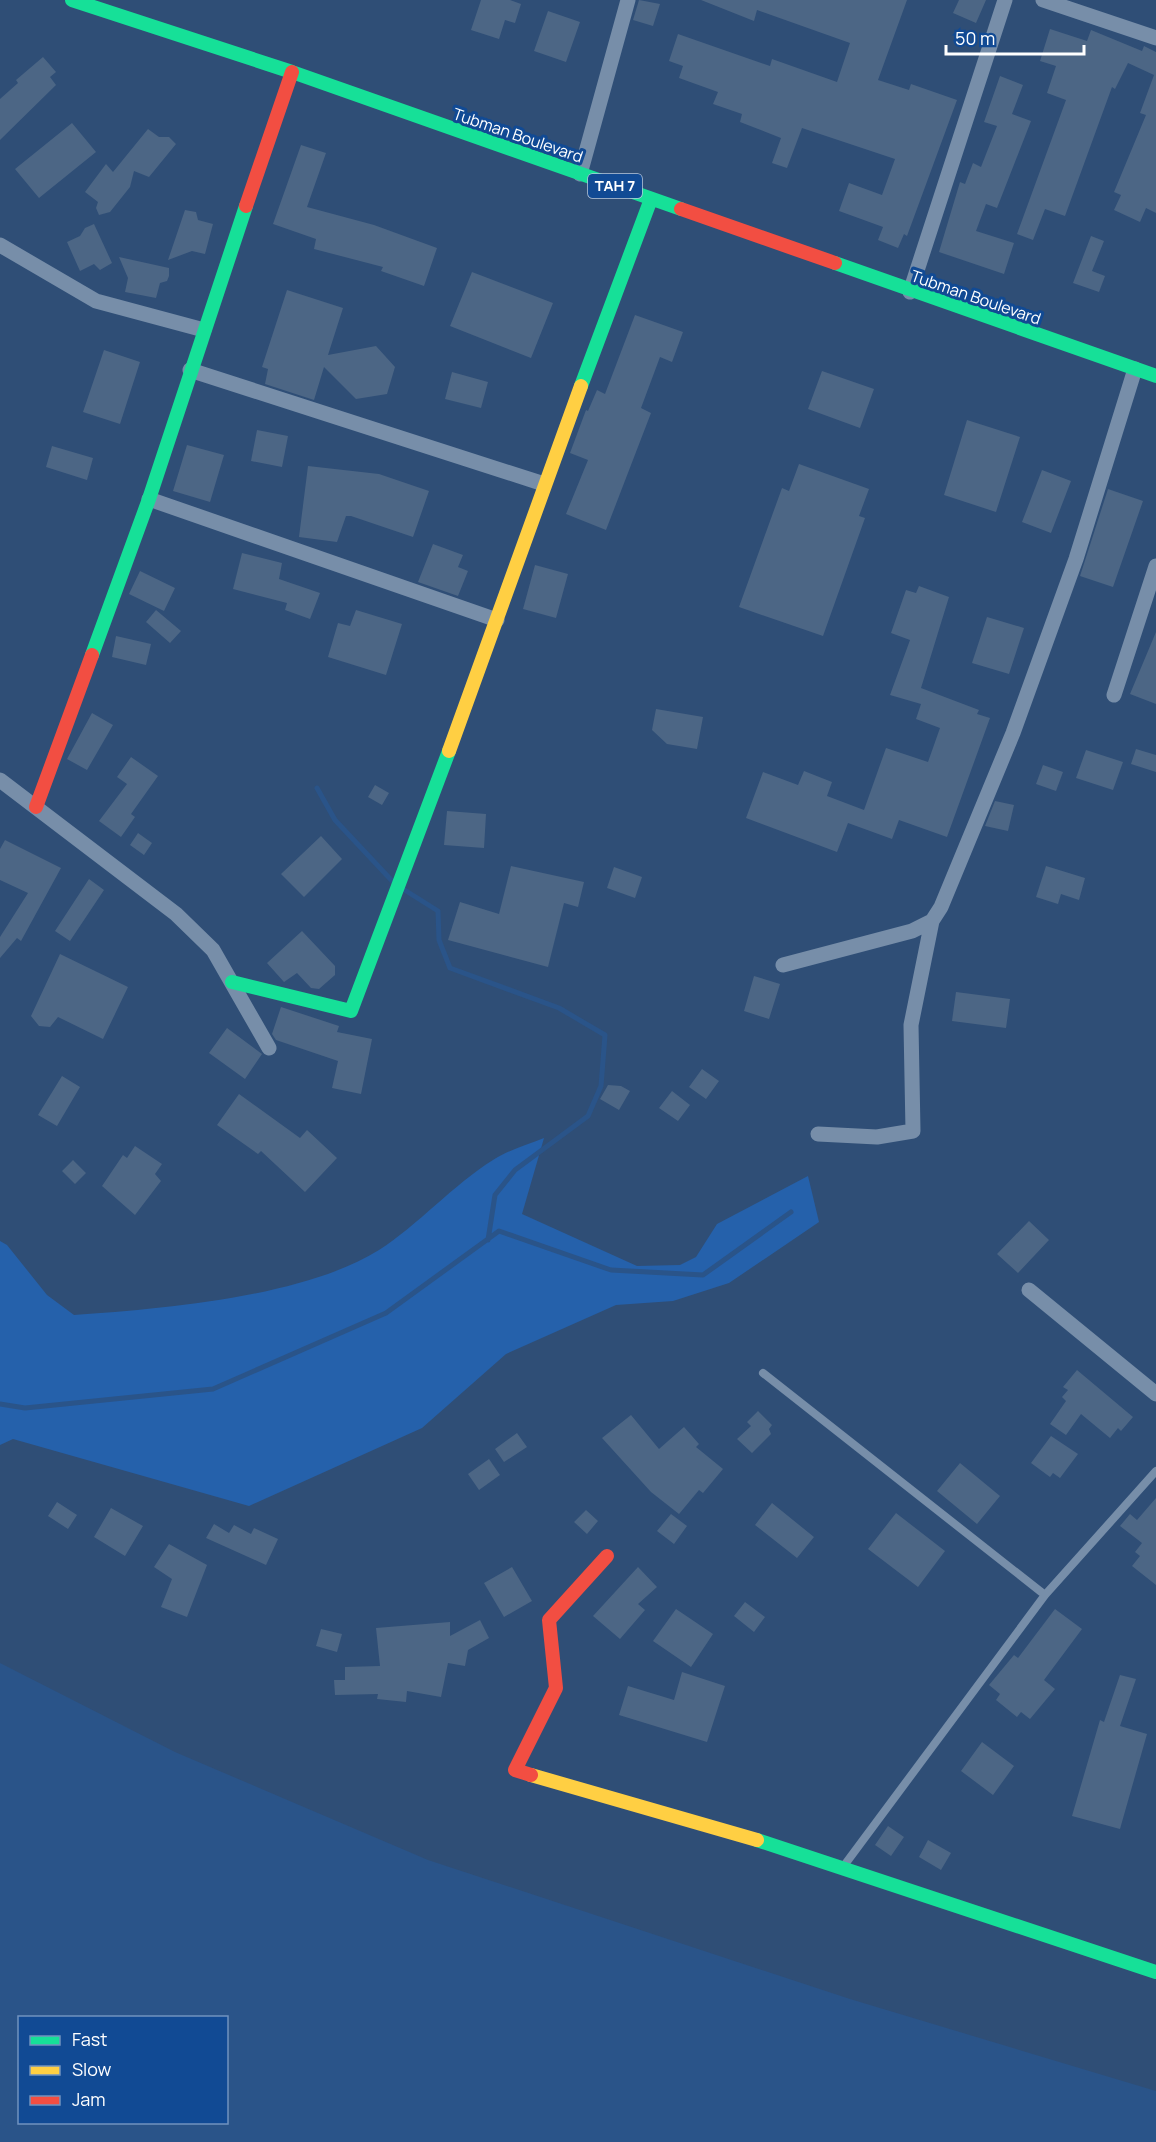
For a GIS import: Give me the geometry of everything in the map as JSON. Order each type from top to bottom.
[{"type":"main road","name":"Tubman Boulevard","points":[[72,0],[292,72],[910,292],[1156,376]]},
{"type":"main road","points":[[36,807],[149,499],[190,370],[292,72]]},
{"type":"main road","points":[[232,982],[351,1011],[414,849],[544,484],[651,199]]},
{"type":"main road","points":[[607,1556],[549,1620],[556,1688],[515,1770],[843,1868],[1156,1972]]},
{"type":"street","points":[[580,174],[628,0]]},
{"type":"street","points":[[910,292],[1005,0]]},
{"type":"street","points":[[1043,0],[1156,38]]},
{"type":"street","points":[[0,245],[96,301],[204,330]]},
{"type":"street","points":[[818,1134],[877,1137],[913,1131],[911,1025],[932,921],[941,907],[1013,734],[1076,559],[1135,369]]},
{"type":"street","points":[[190,370],[544,484]]},
{"type":"street","points":[[149,499],[497,620]]},
{"type":"street","points":[[1114,695],[1156,566]]},
{"type":"street","points":[[0,780],[176,914],[213,950],[269,1048]]},
{"type":"street","points":[[783,965],[912,931],[932,921]]},
{"type":"street","points":[[1029,1290],[1156,1394]]},
{"type":"lane","points":[[763,1373],[1046,1595]]},
{"type":"lane","points":[[843,1868],[1046,1595],[1156,1471]]},
{"type":"shaded area","points":[[544,1138],[522,1214],[637,1266],[680,1265],[696,1257],[717,1224],[808,1176],[819,1222],[729,1283],[673,1301],[616,1305],[506,1354],[422,1428],[249,1506],[13,1439],[0,1445],[0,1241],[7,1245],[47,1295],[74,1315],[149,1309],[232,1298],[273,1290],[348,1266],[393,1240],[493,1160],[511,1150]]},
{"type":"shaded area","points":[[0,1663],[175,1752],[428,1860],[850,1999],[1156,2091],[1156,2142],[0,2142]]},
{"type":"building","points":[[481,0],[510,0],[521,4],[515,23],[505,20],[499,39],[471,30]]},
{"type":"building","points":[[639,0],[660,4],[653,26],[633,20]]},
{"type":"building","points":[[701,0],[907,0],[878,80],[909,90],[911,84],[957,100],[907,236],[904,234],[898,248],[878,240],[883,227],[839,211],[849,183],[882,195],[895,159],[802,128],[787,168],[772,163],[781,138],[740,122],[742,114],[713,104],[718,92],[679,78],[683,66],[669,61],[678,34],[770,66],[772,59],[837,82],[850,43],[757,10],[754,21]]},
{"type":"building","points":[[959,0],[986,0],[976,23],[953,13]]},
{"type":"building","points":[[548,11],[580,22],[566,62],[534,51]]},
{"type":"building","points":[[1050,29],[1087,41],[1091,30],[1142,51],[1144,46],[1156,52],[1156,213],[1146,208],[1140,222],[1114,210],[1121,195],[1114,192],[1146,115],[1140,113],[1154,75],[1128,63],[1115,89],[1112,87],[1065,216],[1045,209],[1033,240],[1017,234],[1066,100],[1047,93],[1056,66],[1040,61]]},
{"type":"building","points":[[43,57],[56,72],[50,77],[56,85],[0,140],[0,99],[18,83],[16,80]]},
{"type":"building","points":[[1000,76],[1023,85],[1012,114],[1031,121],[997,208],[986,204],[976,231],[1014,243],[1004,274],[939,252],[960,182],[965,184],[973,163],[981,167],[997,126],[984,122]]},
{"type":"building","points":[[72,123],[96,152],[39,198],[15,169]]},
{"type":"building","points":[[148,129],[159,137],[169,137],[176,144],[149,177],[134,171],[130,187],[110,212],[99,215],[96,208],[98,202],[85,192],[106,164],[113,172]]},
{"type":"building","points":[[301,145],[326,153],[307,207],[374,225],[437,248],[424,286],[381,271],[383,267],[314,249],[316,239],[273,224]]},
{"type":"building","points":[[185,210],[196,212],[198,220],[213,224],[205,254],[192,251],[168,260]]},
{"type":"building","points":[[94,224],[112,263],[100,270],[94,264],[80,271],[67,242],[80,236],[85,228]]},
{"type":"building","points":[[1091,236],[1104,241],[1092,271],[1105,276],[1099,292],[1073,283]]},
{"type":"building","points":[[119,257],[169,268],[167,281],[160,283],[156,298],[125,292],[128,278]]},
{"type":"building","points":[[472,272],[553,303],[531,358],[450,326]]},
{"type":"building","points":[[287,290],[343,308],[328,355],[376,346],[395,367],[387,394],[356,399],[324,367],[314,400],[265,384],[268,369],[262,367]]},
{"type":"building","points":[[635,315],[683,332],[672,362],[660,357],[641,408],[651,413],[606,530],[566,514],[588,460],[570,453],[586,410],[588,411],[597,390],[605,394]]},
{"type":"building","points":[[104,350],[140,362],[120,424],[83,412]]},
{"type":"building","points":[[822,371],[874,389],[860,428],[808,409]]},
{"type":"building","points":[[452,372],[488,382],[481,408],[445,399]]},
{"type":"building","points":[[967,420],[1020,437],[996,512],[944,495]]},
{"type":"building","points":[[257,430],[288,436],[282,467],[251,461]]},
{"type":"building","points":[[187,445],[224,455],[210,502],[173,491]]},
{"type":"building","points":[[52,446],[93,458],[87,480],[46,467]]},
{"type":"building","points":[[799,464],[869,489],[859,516],[865,518],[823,636],[739,607],[782,488],[789,491]]},
{"type":"building","points":[[308,466],[379,474],[429,491],[413,537],[346,516],[337,542],[299,537]]},
{"type":"building","points":[[1042,470],[1071,481],[1051,533],[1022,522]]},
{"type":"building","points":[[1108,489],[1143,501],[1113,587],[1080,576]]},
{"type":"building","points":[[433,544],[463,555],[458,567],[468,571],[458,596],[418,582]]},
{"type":"building","points":[[242,553],[282,563],[279,579],[320,593],[310,619],[285,610],[287,603],[233,589]]},
{"type":"building","points":[[535,565],[568,574],[556,618],[523,609]]},
{"type":"building","points":[[140,571],[175,588],[164,611],[129,594]]},
{"type":"building","points":[[919,586],[949,597],[921,688],[979,710],[977,714],[990,718],[947,837],[899,820],[892,839],[848,823],[837,852],[746,818],[763,772],[798,785],[804,771],[832,782],[827,796],[864,810],[886,748],[928,762],[940,728],[916,719],[921,704],[890,695],[910,640],[891,633],[906,590],[916,593]]},
{"type":"building","points":[[156,610],[181,631],[170,643],[146,622]]},
{"type":"building","points":[[356,610],[402,624],[386,675],[328,657],[338,623],[350,626]]},
{"type":"building","points":[[987,617],[1024,628],[1009,674],[972,663]]},
{"type":"building","points":[[1156,632],[1156,704],[1130,694]]},
{"type":"building","points":[[116,636],[151,644],[146,665],[112,657]]},
{"type":"building","points":[[656,709],[703,717],[697,749],[667,744],[652,730]]},
{"type":"building","points":[[92,713],[113,725],[87,770],[67,759]]},
{"type":"building","points":[[1136,749],[1156,755],[1156,772],[1131,764]]},
{"type":"building","points":[[1086,750],[1123,762],[1113,790],[1076,778]]},
{"type":"building","points":[[131,757],[158,776],[131,814],[135,817],[121,837],[99,821],[127,784],[117,777]]},
{"type":"building","points":[[1043,765],[1063,772],[1056,791],[1036,784]]},
{"type":"building","points":[[375,785],[389,793],[382,805],[368,797]]},
{"type":"building","points":[[995,801],[1014,805],[1008,831],[985,826]]},
{"type":"building","points":[[447,811],[486,814],[484,848],[444,845]]},
{"type":"building","points":[[138,833],[152,843],[144,855],[130,845]]},
{"type":"building","points":[[321,836],[342,859],[304,897],[281,874]]},
{"type":"building","points":[[5,840],[61,868],[21,941],[17,938],[0,958],[0,937],[28,893],[0,880],[0,849]]},
{"type":"building","points":[[511,866],[584,882],[578,907],[564,903],[548,967],[448,940],[460,902],[499,914]]},
{"type":"building","points":[[1046,866],[1085,878],[1079,900],[1061,894],[1058,904],[1036,897]]},
{"type":"building","points":[[614,867],[642,877],[635,898],[607,888]]},
{"type":"building","points":[[89,879],[104,890],[70,941],[55,931]]},
{"type":"building","points":[[302,931],[335,966],[335,975],[319,989],[311,988],[297,973],[284,982],[267,963]]},
{"type":"building","points":[[60,954],[128,987],[103,1039],[58,1017],[50,1027],[39,1026],[31,1016]]},
{"type":"building","points":[[754,976],[780,984],[769,1019],[744,1011]]},
{"type":"building","points":[[956,992],[1010,999],[1006,1028],[952,1021]]},
{"type":"building","points":[[281,1007],[339,1026],[337,1032],[372,1039],[361,1094],[332,1088],[338,1061],[276,1040],[272,1034]]},
{"type":"building","points":[[227,1028],[262,1054],[245,1079],[209,1053]]},
{"type":"building","points":[[702,1069],[719,1081],[706,1099],[689,1087]]},
{"type":"building","points":[[62,1076],[80,1087],[57,1126],[38,1115]]},
{"type":"building","points":[[608,1085],[621,1086],[630,1091],[619,1110],[600,1099]]},
{"type":"building","points":[[672,1091],[690,1105],[678,1121],[659,1108]]},
{"type":"building","points":[[239,1094],[300,1138],[307,1130],[337,1158],[305,1192],[261,1151],[258,1154],[217,1125]]},
{"type":"building","points":[[135,1146],[162,1164],[155,1174],[161,1181],[135,1215],[102,1186],[123,1155],[127,1158]]},
{"type":"building","points":[[73,1160],[86,1173],[75,1184],[62,1171]]},
{"type":"building","points":[[1029,1221],[1049,1240],[1018,1273],[997,1254]]},
{"type":"building","points":[[1077,1370],[1133,1417],[1121,1431],[1118,1428],[1110,1438],[1081,1414],[1066,1435],[1050,1424],[1066,1401],[1062,1397],[1068,1390],[1063,1387]]},
{"type":"building","points":[[758,1411],[772,1425],[769,1429],[771,1434],[752,1453],[737,1439],[751,1426],[747,1422]]},
{"type":"building","points":[[631,1415],[659,1449],[684,1427],[699,1444],[696,1447],[723,1469],[703,1493],[699,1490],[679,1514],[651,1492],[602,1438]]},
{"type":"building","points":[[517,1433],[527,1447],[504,1462],[495,1449]]},
{"type":"building","points":[[1051,1436],[1078,1454],[1060,1478],[1053,1473],[1050,1477],[1031,1463]]},
{"type":"building","points":[[489,1459],[500,1475],[479,1490],[468,1474]]},
{"type":"building","points":[[960,1463],[1000,1496],[977,1524],[937,1491]]},
{"type":"building","points":[[1156,1498],[1156,1585],[1132,1566],[1140,1556],[1135,1552],[1142,1543],[1120,1526],[1130,1514],[1137,1520]]},
{"type":"building","points":[[57,1502],[77,1515],[68,1529],[48,1516]]},
{"type":"building","points":[[772,1503],[814,1537],[797,1558],[755,1525]]},
{"type":"building","points":[[111,1508],[143,1526],[125,1556],[94,1537]]},
{"type":"building","points":[[586,1510],[598,1521],[587,1534],[574,1522]]},
{"type":"building","points":[[896,1513],[945,1551],[918,1587],[868,1549]]},
{"type":"building","points":[[671,1514],[687,1526],[674,1544],[657,1531]]},
{"type":"building","points":[[214,1524],[229,1533],[234,1525],[251,1534],[254,1528],[278,1539],[266,1565],[206,1538]]},
{"type":"building","points":[[169,1544],[207,1565],[187,1617],[161,1607],[172,1579],[154,1567]]},
{"type":"building","points":[[512,1567],[532,1601],[504,1617],[484,1583]]},
{"type":"building","points":[[638,1567],[657,1587],[638,1604],[645,1610],[620,1639],[593,1616]]},
{"type":"building","points":[[745,1602],[765,1617],[754,1632],[734,1616]]},
{"type":"building","points":[[676,1609],[713,1634],[691,1667],[653,1641]]},
{"type":"building","points":[[1055,1609],[1082,1629],[1044,1680],[1055,1689],[1030,1719],[1021,1712],[1017,1717],[996,1700],[1000,1694],[989,1685],[1014,1655],[1018,1658]]},
{"type":"building","points":[[480,1620],[489,1638],[468,1650],[465,1666],[448,1663],[441,1697],[407,1691],[406,1702],[377,1699],[378,1694],[335,1695],[334,1680],[345,1680],[345,1667],[380,1666],[376,1628],[450,1622],[450,1636]]},
{"type":"building","points":[[321,1629],[342,1634],[337,1652],[316,1646]]},
{"type":"building","points":[[682,1672],[725,1686],[707,1742],[619,1715],[628,1686],[674,1700]]},
{"type":"building","points":[[1120,1675],[1136,1679],[1120,1726],[1147,1734],[1120,1829],[1072,1816],[1100,1720],[1104,1722]]},
{"type":"building","points":[[982,1742],[1014,1766],[993,1795],[961,1771]]},
{"type":"building","points":[[888,1826],[904,1837],[891,1856],[875,1845]]},
{"type":"building","points":[[928,1840],[951,1853],[941,1870],[919,1857]]},
{"type":"waterway","points":[[317,788],[335,820],[395,884]]},
{"type":"waterway","points":[[403,889],[438,911],[439,940],[450,968],[559,1008],[605,1035],[601,1086],[588,1116],[515,1170],[495,1195],[488,1240]]},
{"type":"waterway","points":[[0,1404],[25,1408],[213,1389],[386,1313],[499,1231],[611,1270],[703,1275],[791,1212]]},
{"type":"traffic: fast","points":[[72,0],[292,72],[681,209]]},
{"type":"traffic: fast","points":[[581,386],[651,199]]},
{"type":"traffic: fast","points":[[92,655],[149,499],[246,206]]},
{"type":"traffic: fast","points":[[835,263],[1156,376]]},
{"type":"traffic: fast","points":[[232,982],[351,1011],[449,751]]},
{"type":"traffic: fast","points":[[757,1840],[1156,1972]]},
{"type":"traffic: slow","points":[[449,751],[581,386]]},
{"type":"traffic: slow","points":[[531,1775],[757,1840]]},
{"type":"traffic: jam","points":[[246,206],[292,72]]},
{"type":"traffic: jam","points":[[681,209],[835,263]]},
{"type":"traffic: jam","points":[[36,807],[92,655]]},
{"type":"traffic: jam","points":[[531,1775],[515,1770],[556,1688],[549,1620],[607,1556]]}]
